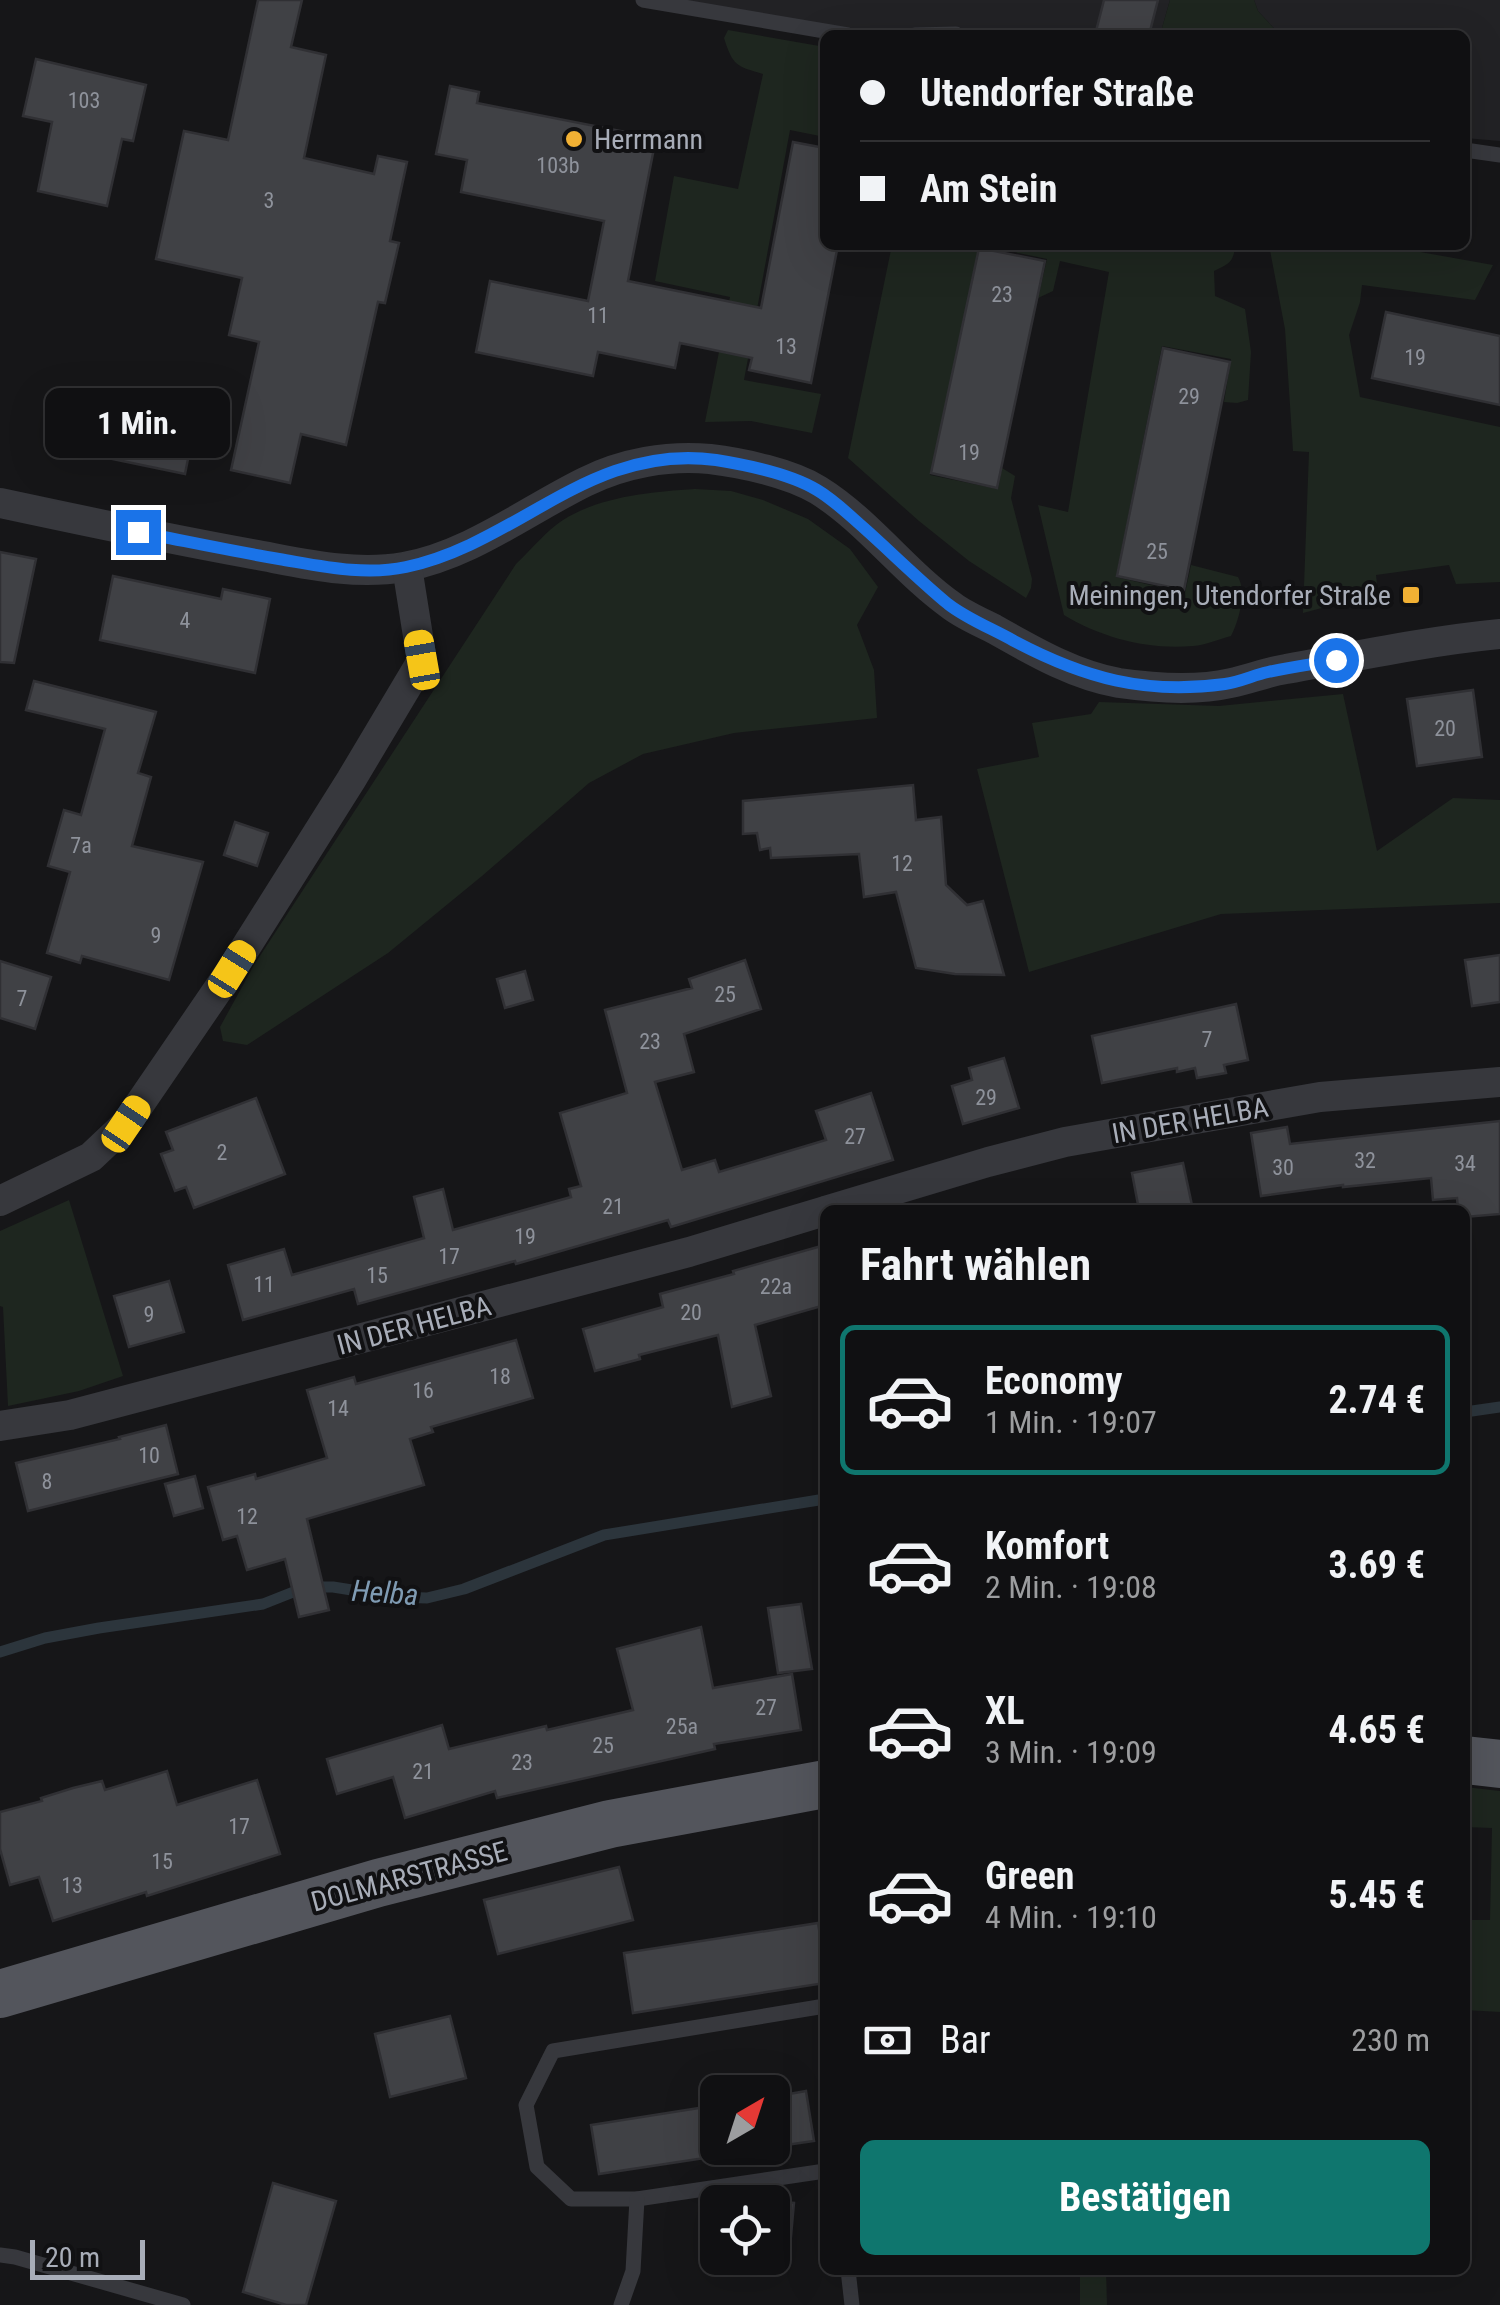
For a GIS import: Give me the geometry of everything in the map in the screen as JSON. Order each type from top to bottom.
[{"type":"main road","points":[[1470,1761],[1500,1764]]},
{"type":"main road","name":"DOLMARSTRASSE","points":[[0,1994],[378,1882],[610,1824],[820,1785]]},
{"type":"street","points":[[0,503],[206,546],[368,571],[407,567],[456,550],[507,526],[586,480],[653,460],[701,459],[748,466],[816,489],[952,607],[1078,672],[1117,682],[1172,688],[1228,684],[1266,672],[1500,634]]},
{"type":"street","points":[[0,1201],[91,1156],[126,1124],[232,969],[422,660],[407,567]]},
{"type":"street","name":"IN DER HELBA","points":[[844,1205],[1065,1142],[1320,1097],[1500,1082]]},
{"type":"street","name":"IN DER HELBA","points":[[0,1426],[70,1415],[148,1395],[690,1252],[820,1212]]},
{"type":"lane","points":[[643,0],[820,30]]},
{"type":"lane","points":[[1470,151],[1500,156]]},
{"type":"lane","points":[[820,2007],[553,2050],[526,2105],[537,2167],[571,2199],[637,2198],[820,2172]]},
{"type":"lane","points":[[621,2305],[633,2272],[637,2198]]},
{"type":"lane","points":[[0,2255],[183,2305]]},
{"type":"lane","points":[[849,2275],[852,2305]]},
{"type":"shaded area","points":[[646,0],[1170,0],[1161,30],[833,30]]},
{"type":"shaded area","points":[[1170,0],[1254,0],[1258,11],[1275,30],[1161,30]]},
{"type":"shaded area","points":[[1254,0],[1500,0],[1500,141],[1470,138],[1470,30],[1275,30],[1258,11]]},
{"type":"shaded area","points":[[728,30],[820,46],[820,136],[790,130],[744,380],[821,394],[812,433],[751,421],[705,422],[730,297],[655,281],[674,176],[738,189],[763,74],[733,60],[724,38]]},
{"type":"shaded area","points":[[891,250],[978,250],[930,475],[998,489],[1002,468],[1015,476],[1011,498],[1032,579],[1026,598],[969,561],[848,458]]},
{"type":"shaded area","points":[[1005,250],[1234,250],[1230,262],[1214,271],[1215,296],[1245,309],[1251,352],[1248,400],[1224,402],[1231,359],[1162,346],[1116,577],[1185,593],[1191,565],[1238,577],[1242,598],[1231,636],[1193,646],[1142,644],[1110,636],[1064,615],[1038,505],[1068,512],[1109,272],[1060,261],[1053,291],[1038,298],[1047,259]]},
{"type":"shaded area","points":[[1270,250],[1409,250],[1493,265],[1475,300],[1362,285],[1349,335],[1360,397],[1500,427],[1500,582],[1456,584],[1449,565],[1376,575],[1378,593],[1303,613],[1309,452],[1293,451],[1285,329]]},
{"type":"shaded area","points":[[695,489],[731,491],[763,500],[808,519],[850,549],[878,587],[857,625],[874,670],[877,718],[734,733],[643,754],[589,783],[388,953],[247,1045],[223,1041],[220,1027],[254,965],[516,564],[563,520],[594,505]]},
{"type":"shaded area","points":[[1343,694],[1377,851],[1453,798],[1500,800],[1500,903],[1221,914],[1029,972],[977,769],[1039,757],[1032,723],[1091,714],[1099,702],[1219,706]]},
{"type":"shaded area","points":[[69,1200],[123,1376],[79,1391],[8,1406],[0,1306],[0,1231]]},
{"type":"shaded area","points":[[1470,1788],[1500,1791],[1500,2012],[1470,2010],[1470,1920],[1490,1920],[1492,1828],[1470,1827]]},
{"type":"shaded area","points":[[1080,2275],[1106,2275],[1107,2305],[1080,2305]]},
{"type":"building","points":[[258,0],[302,0],[291,47],[326,55],[304,158],[374,174],[378,156],[407,162],[390,241],[399,243],[385,303],[378,302],[346,445],[301,434],[290,483],[231,470],[259,342],[229,335],[242,278],[156,259],[184,131],[228,140]]},
{"type":"building","points":[[1104,0],[1158,0],[1150,30],[1096,30]]},
{"type":"building","points":[[36,59],[146,85],[133,141],[122,139],[107,206],[38,191],[52,122],[23,116]]},
{"type":"building","points":[[450,86],[479,92],[477,103],[656,138],[628,281],[761,308],[793,142],[820,147],[820,250],[837,250],[811,383],[749,370],[752,358],[680,343],[675,368],[598,352],[593,376],[476,352],[490,281],[588,301],[604,221],[461,192],[467,160],[436,154]]},
{"type":"building","points":[[979,250],[1045,261],[997,488],[931,473]]},
{"type":"building","points":[[1386,312],[1500,336],[1500,405],[1372,378]]},
{"type":"building","points":[[1163,348],[1230,362],[1184,590],[1117,576]]},
{"type":"building","points":[[54,403],[174,428],[173,435],[192,439],[185,474],[45,445]]},
{"type":"building","points":[[0,552],[36,559],[14,663],[0,662]]},
{"type":"building","points":[[113,576],[221,599],[223,589],[270,599],[255,673],[100,640]]},
{"type":"building","points":[[34,681],[156,712],[138,773],[151,777],[132,846],[203,862],[169,980],[82,956],[80,963],[47,953],[70,872],[48,866],[64,810],[81,815],[105,729],[26,710]]},
{"type":"building","points":[[1473,690],[1482,757],[1417,766],[1407,699]]},
{"type":"building","points":[[913,785],[916,820],[941,817],[946,885],[967,905],[983,901],[1004,975],[916,968],[896,892],[864,897],[859,854],[771,858],[770,848],[760,850],[757,833],[743,834],[743,801]]},
{"type":"building","points":[[235,822],[268,833],[257,866],[224,855]]},
{"type":"building","points":[[1500,955],[1500,1002],[1472,1006],[1465,960]]},
{"type":"building","points":[[745,960],[761,1009],[684,1034],[694,1072],[655,1082],[682,1170],[715,1160],[719,1172],[826,1140],[816,1111],[871,1093],[893,1160],[671,1227],[668,1220],[358,1304],[354,1289],[243,1320],[228,1265],[284,1249],[292,1275],[424,1238],[414,1197],[443,1189],[453,1230],[571,1197],[569,1189],[581,1186],[560,1113],[627,1093],[605,1010],[692,988],[689,979]]},
{"type":"building","points":[[0,961],[51,977],[35,1029],[0,1018]]},
{"type":"building","points":[[525,971],[533,1000],[505,1008],[497,979]]},
{"type":"building","points":[[1236,1004],[1248,1060],[1224,1065],[1226,1073],[1197,1078],[1195,1068],[1177,1072],[1177,1068],[1102,1083],[1092,1036]]},
{"type":"building","points":[[1004,1058],[1019,1108],[963,1124],[952,1086],[972,1080],[969,1068]]},
{"type":"building","points":[[256,1098],[285,1174],[194,1208],[186,1187],[175,1191],[161,1154],[173,1150],[166,1132]]},
{"type":"building","points":[[1500,1121],[1500,1214],[1470,1217],[1470,1205],[1458,1205],[1457,1198],[1433,1200],[1431,1178],[1261,1196],[1251,1133],[1287,1127],[1290,1144]]},
{"type":"building","points":[[1183,1163],[1192,1205],[1138,1205],[1132,1173]]},
{"type":"building","points":[[820,1246],[820,1306],[755,1325],[771,1396],[732,1407],[718,1335],[595,1371],[583,1329],[663,1307],[660,1294],[734,1274],[733,1271]]},
{"type":"building","points":[[169,1281],[184,1332],[129,1347],[114,1296]]},
{"type":"building","points":[[516,1340],[533,1398],[431,1427],[433,1432],[410,1439],[424,1485],[307,1519],[329,1610],[299,1617],[285,1559],[247,1570],[237,1536],[223,1540],[208,1487],[255,1474],[256,1479],[327,1458],[307,1390],[354,1377],[356,1384]]},
{"type":"building","points":[[166,1425],[178,1474],[28,1511],[16,1463]]},
{"type":"building","points":[[195,1476],[203,1508],[174,1516],[165,1484]]},
{"type":"building","points":[[801,1604],[812,1669],[778,1673],[768,1608]]},
{"type":"building","points":[[701,1627],[713,1688],[792,1674],[801,1730],[714,1744],[715,1749],[497,1798],[495,1791],[405,1818],[393,1777],[337,1794],[327,1759],[442,1725],[449,1749],[633,1710],[617,1649]]},
{"type":"building","points":[[167,1771],[177,1805],[257,1780],[280,1854],[53,1921],[39,1877],[10,1885],[0,1849],[0,1812],[73,1788],[102,1781],[105,1790]]},
{"type":"building","points":[[619,1867],[633,1920],[498,1954],[484,1900]]},
{"type":"building","points":[[818,1923],[820,1984],[633,2013],[624,1953]]},
{"type":"building","points":[[450,2016],[466,2078],[390,2097],[375,2034]]},
{"type":"building","points":[[806,2091],[814,2141],[790,2144],[790,2094]]},
{"type":"building","points":[[700,2108],[700,2159],[599,2174],[591,2125]]},
{"type":"building","points":[[273,2183],[336,2201],[306,2305],[286,2305],[243,2292]]},
{"type":"building","points":[[790,2203],[794,2203],[790,2247]]},
{"type":"waterway","name":"Helba","points":[[1470,1411],[1500,1407]]},
{"type":"waterway","name":"Helba","points":[[0,1652],[45,1638],[99,1628],[263,1604],[306,1587],[427,1598],[464,1589],[604,1535],[820,1500]]},
{"type":"place","name":"Herrmann","points":[[574,139]]},
{"type":"place","name":"Meiningen, Utendorfer Straße","points":[[1411,595]]},
{"type":"route","points":[[138,532],[333,568],[368,571],[407,567],[507,526],[586,480],[653,460],[713,460],[775,473],[816,489],[952,607],[1078,672],[1117,682],[1172,688],[1228,684],[1266,672],[1336,660]]}]
